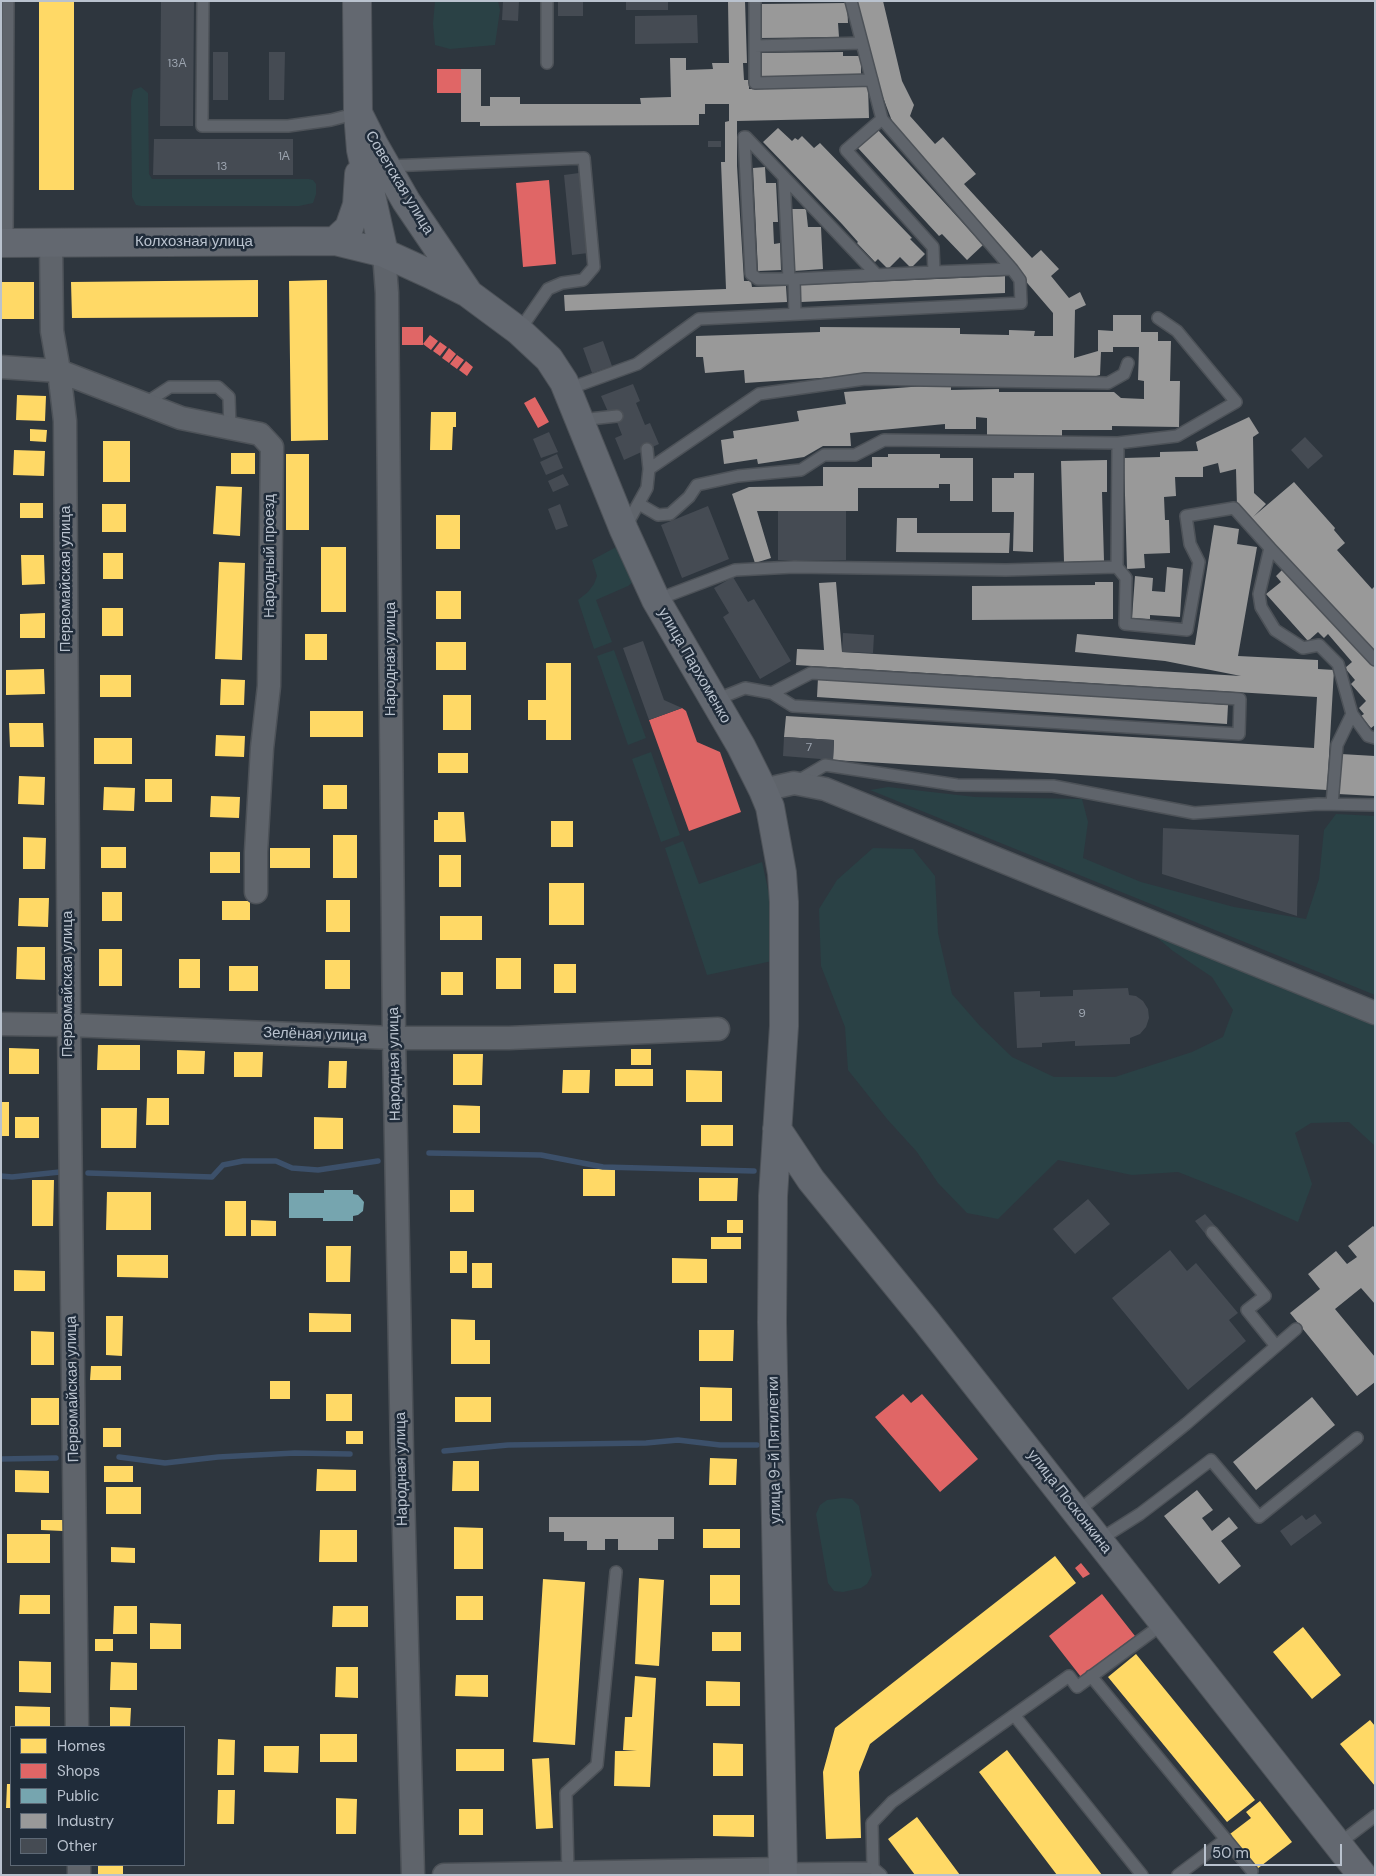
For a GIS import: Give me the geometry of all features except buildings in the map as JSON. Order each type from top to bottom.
[{"type":"street","name":"Советская улица","points":[[357,1],[358,113],[386,167],[469,294],[519,331]]},
{"type":"street","points":[[358,113],[361,150],[384,254],[469,294]]},
{"type":"street","points":[[335,241],[348,228],[356,205],[361,150]]},
{"type":"street","name":"Колхозная улица","points":[[4,243],[335,241],[384,254]]},
{"type":"street","name":"Первомайская улица","points":[[51,242],[52,331],[65,420],[69,1025],[78,1726]]},
{"type":"street","name":"Народная улица","points":[[384,254],[387,293],[389,446],[394,1038],[413,1875]]},
{"type":"street","name":"улица Пархоменко","points":[[519,331],[548,359],[568,389],[624,530],[656,600],[740,746],[770,807],[782,873],[784,902],[784,1026]]},
{"type":"street","name":"Народный проезд","points":[[1,367],[59,371],[181,418],[260,434],[272,448],[269,686],[261,758],[256,892]]},
{"type":"street","points":[[763,790],[794,783],[825,789],[1375,1012]]},
{"type":"street","name":"Зелёная улица","points":[[1,1024],[394,1038],[509,1038],[718,1029]]},
{"type":"street","name":"улица 9-й Пятилетки","points":[[783,1872],[772,1322],[773,1196],[784,1026]]},
{"type":"street","name":"улица Посконкина","points":[[777,1129],[811,1180],[1078,1512],[1362,1875]]},
{"type":"street","points":[[444,1875],[783,1872]]},
{"type":"lane","points":[[4,243],[8,1]]},
{"type":"lane","points":[[202,1],[202,126],[288,126],[331,120],[358,113]]},
{"type":"lane","points":[[547,1],[547,63]]},
{"type":"lane","points":[[755,1],[755,83],[872,80]]},
{"type":"lane","points":[[568,389],[637,364],[699,319],[1021,303],[1020,280],[1012,269],[882,119],[851,1]]},
{"type":"lane","points":[[755,46],[862,43]]},
{"type":"lane","points":[[882,119],[846,150],[933,247],[934,272]]},
{"type":"lane","points":[[878,275],[744,137],[751,274],[758,279],[791,279],[1012,269]]},
{"type":"lane","points":[[386,167],[584,158],[594,267],[583,280],[562,283],[548,289],[519,331]]},
{"type":"lane","points":[[784,177],[795,314]]},
{"type":"lane","points":[[639,504],[658,515],[670,514],[689,497],[697,484],[738,476],[801,470],[824,454],[855,454],[884,440],[1118,443],[1177,436],[1236,402],[1177,331],[1158,318]]},
{"type":"lane","points":[[649,469],[759,394],[865,379],[1108,383],[1124,374],[1128,363]]},
{"type":"lane","points":[[144,404],[170,387],[218,387],[229,397],[230,428]]},
{"type":"lane","points":[[580,420],[617,416]]},
{"type":"lane","points":[[1118,443],[1117,567],[1126,578],[1125,624],[1187,630],[1199,562],[1190,544],[1186,516],[1234,508],[1375,660]]},
{"type":"lane","points":[[624,530],[647,488],[649,469],[647,449]]},
{"type":"lane","points":[[1270,548],[1259,594],[1261,607],[1275,630],[1303,648],[1319,646],[1338,664],[1352,714],[1368,736],[1375,738]]},
{"type":"lane","points":[[656,600],[735,570],[794,567],[1006,570],[1117,567]]},
{"type":"lane","points":[[713,700],[745,688],[772,694],[792,706],[1239,734],[1240,699],[811,673],[772,694]]},
{"type":"lane","points":[[1332,804],[1337,745],[1352,714]]},
{"type":"lane","points":[[794,783],[826,765],[957,785],[1052,786],[1194,813],[1264,807],[1332,804],[1375,805]]},
{"type":"lane","points":[[1212,1232],[1265,1296],[1247,1310],[1276,1346]]},
{"type":"lane","points":[[1078,1512],[1186,1424],[1296,1329]]},
{"type":"lane","points":[[1100,1540],[1140,1514],[1211,1460],[1259,1517],[1357,1438]]},
{"type":"lane","points":[[568,1873],[566,1793],[597,1765],[616,1572]]},
{"type":"lane","points":[[783,1872],[877,1871],[872,1823],[892,1802],[1069,1676],[1077,1687],[1164,1623]]},
{"type":"lane","points":[[1091,1676],[1252,1871]]},
{"type":"lane","points":[[1014,1715],[1142,1875]]},
{"type":"lane","points":[[1337,1845],[1375,1816]]},
{"type":"lane","points":[[1178,1875],[1226,1838]]},
{"type":"green space","points":[[435,1],[498,1],[500,10],[495,45],[450,49],[435,45],[433,24]]},
{"type":"green space","points":[[141,87],[148,93],[149,174],[152,179],[309,179],[313,180],[316,184],[316,194],[313,203],[299,206],[136,205],[132,197],[131,100],[133,90]]},
{"type":"green space","points":[[618,546],[633,582],[596,600],[612,642],[594,649],[578,600],[588,592],[597,576],[592,560]]},
{"type":"green space","points":[[614,650],[646,738],[628,745],[597,656]]},
{"type":"green space","points":[[651,752],[680,835],[661,842],[632,759]]},
{"type":"green space","points":[[888,787],[975,797],[1082,799],[1088,822],[1083,858],[1141,882],[1234,907],[1306,919],[1319,879],[1324,830],[1336,814],[1375,816],[1375,995],[870,790]]},
{"type":"green space","points":[[683,841],[699,884],[762,862],[769,894],[773,939],[772,961],[707,975],[665,848]]},
{"type":"green space","points":[[873,848],[913,849],[935,876],[938,933],[952,994],[980,1026],[1012,1057],[1054,1077],[1115,1077],[1192,1052],[1223,1037],[1233,1010],[1212,977],[1173,951],[1143,926],[1375,1023],[1375,1146],[1349,1122],[1311,1123],[1295,1133],[1312,1184],[1298,1222],[1178,1172],[1132,1175],[1058,1160],[998,1219],[967,1213],[938,1183],[917,1152],[887,1119],[848,1070],[845,1027],[821,966],[819,909],[837,880]]},
{"type":"green space","points":[[852,1499],[859,1506],[872,1575],[867,1584],[861,1588],[843,1592],[834,1591],[828,1583],[816,1514],[820,1505],[827,1500]]},
{"type":"waterway","points":[[429,1153],[541,1155],[603,1167],[754,1171]]},
{"type":"waterway","points":[[88,1173],[212,1177],[223,1165],[243,1161],[276,1161],[292,1168],[318,1170],[378,1161]]},
{"type":"waterway","points":[[1,1176],[12,1177],[60,1172]]},
{"type":"waterway","points":[[444,1451],[508,1445],[646,1443],[678,1440],[720,1445],[757,1445]]},
{"type":"waterway","points":[[119,1457],[165,1463],[218,1457],[295,1453],[350,1454]]},
{"type":"waterway","points":[[1,1459],[56,1458]]}]
